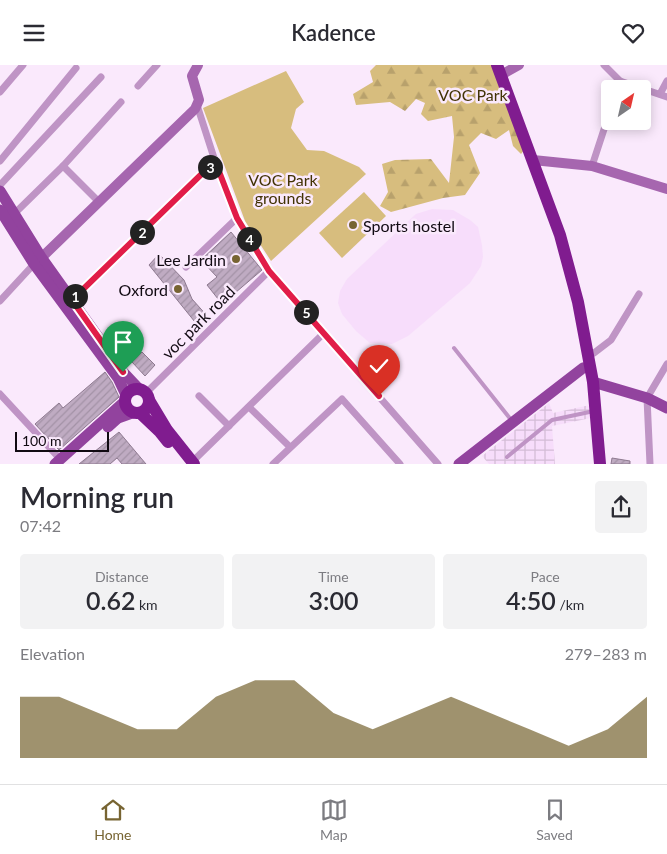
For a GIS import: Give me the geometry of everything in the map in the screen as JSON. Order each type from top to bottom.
[{"type":"highway","points":[[502,70],[564,233],[583,299],[594,353],[605,464]]},
{"type":"highway","points":[[536,160],[560,235],[578,302],[590,367],[596,382],[600,464]]},
{"type":"highway","points":[[130,391],[145,394],[190,463],[131,406],[130,391]]},
{"type":"highway","points":[[131,406],[146,410],[145,394]]},
{"type":"main road","points":[[502,70],[519,65]]},
{"type":"main road","points":[[38,261],[197,105],[199,100],[192,76],[195,67]]},
{"type":"main road","points":[[536,160],[592,166],[667,189]]},
{"type":"main road","points":[[0,191],[38,261],[72,300],[123,372],[145,394]]},
{"type":"main road","points":[[0,209],[118,378],[131,406],[60,462]]},
{"type":"main road","points":[[459,464],[583,368],[590,367]]},
{"type":"main road","points":[[596,382],[647,398],[667,408]]},
{"type":"street","points":[[0,92],[23,65]]},
{"type":"street","points":[[138,86],[157,65]]},
{"type":"street","points":[[604,65],[615,80]]},
{"type":"street","points":[[0,161],[76,68]]},
{"type":"street","points":[[0,185],[101,77]]},
{"type":"street","points":[[663,96],[667,81]]},
{"type":"street","points":[[14,215],[121,102]]},
{"type":"street","points":[[197,105],[215,161],[237,218],[269,271],[438,464]]},
{"type":"street","points":[[592,166],[604,130]]},
{"type":"street","points":[[72,300],[215,161]]},
{"type":"street","points":[[63,165],[99,203]]},
{"type":"street","points":[[186,267],[237,218]]},
{"type":"street","points":[[0,301],[38,261]]},
{"type":"street","name":"voc park road","points":[[145,394],[269,271]]},
{"type":"street","points":[[594,353],[611,340],[639,294]]},
{"type":"street","points":[[190,463],[324,333]]},
{"type":"street","points":[[650,464],[647,398],[667,364]]},
{"type":"street","points":[[0,394],[60,462]]},
{"type":"street","points":[[199,396],[229,426]]},
{"type":"street","points":[[273,464],[342,399],[400,464]]},
{"type":"street","points":[[249,407],[290,447]]},
{"type":"lane","points":[[454,348],[512,422]]},
{"type":"lane","points":[[507,457],[552,420],[596,410]]},
{"type":"shaded area","points":[[432,209],[453,210],[478,227],[483,257],[481,266],[470,283],[408,336],[392,344],[370,343],[356,331],[342,314],[338,303],[340,291],[347,279],[416,214]]},
{"type":"shaded area","points":[[549,403],[553,413],[590,405],[591,418],[552,426],[555,464],[489,464],[482,456]]},
{"type":"green space","name":"VOC Park","points":[[376,65],[493,65],[525,149],[521,154],[513,146],[509,130],[496,139],[481,133],[469,145],[480,173],[465,195],[443,198],[391,212],[380,206],[388,192],[382,164],[395,160],[431,159],[449,183],[454,137],[452,116],[428,121],[421,114],[425,103],[416,99],[405,111],[390,102],[356,105],[353,94],[373,82],[370,71]]},
{"type":"green space","name":"VOC Park grounds","points":[[286,71],[304,102],[296,109],[291,128],[307,150],[324,151],[359,167],[366,174],[271,261],[245,221],[203,108]]},
{"type":"green space","name":"Sports hostel","points":[[364,192],[386,216],[342,258],[319,233]]},
{"type":"building","points":[[231,232],[262,270],[222,304],[207,285],[217,277],[201,260]]},
{"type":"building","name":"Oxford","points":[[159,254],[184,280],[192,299],[209,318],[199,327],[149,265]]},
{"type":"building","points":[[142,352],[155,365],[145,376],[132,362]]},
{"type":"building","points":[[105,372],[119,397],[59,450],[35,424],[59,403],[63,408]]},
{"type":"building","points":[[119,432],[146,464],[122,464],[117,458],[110,464],[79,464]]},
{"type":"building","points":[[612,458],[630,461],[630,464],[611,464]]},
{"type":"place","name":"Sports hostel","points":[[353,225]]},
{"type":"place","name":"Lee Jardin","points":[[236,259]]},
{"type":"place","name":"Oxford","points":[[178,289]]},
{"type":"route","points":[[123,372],[72,300],[215,161],[237,218],[269,271],[379,396]]}]
